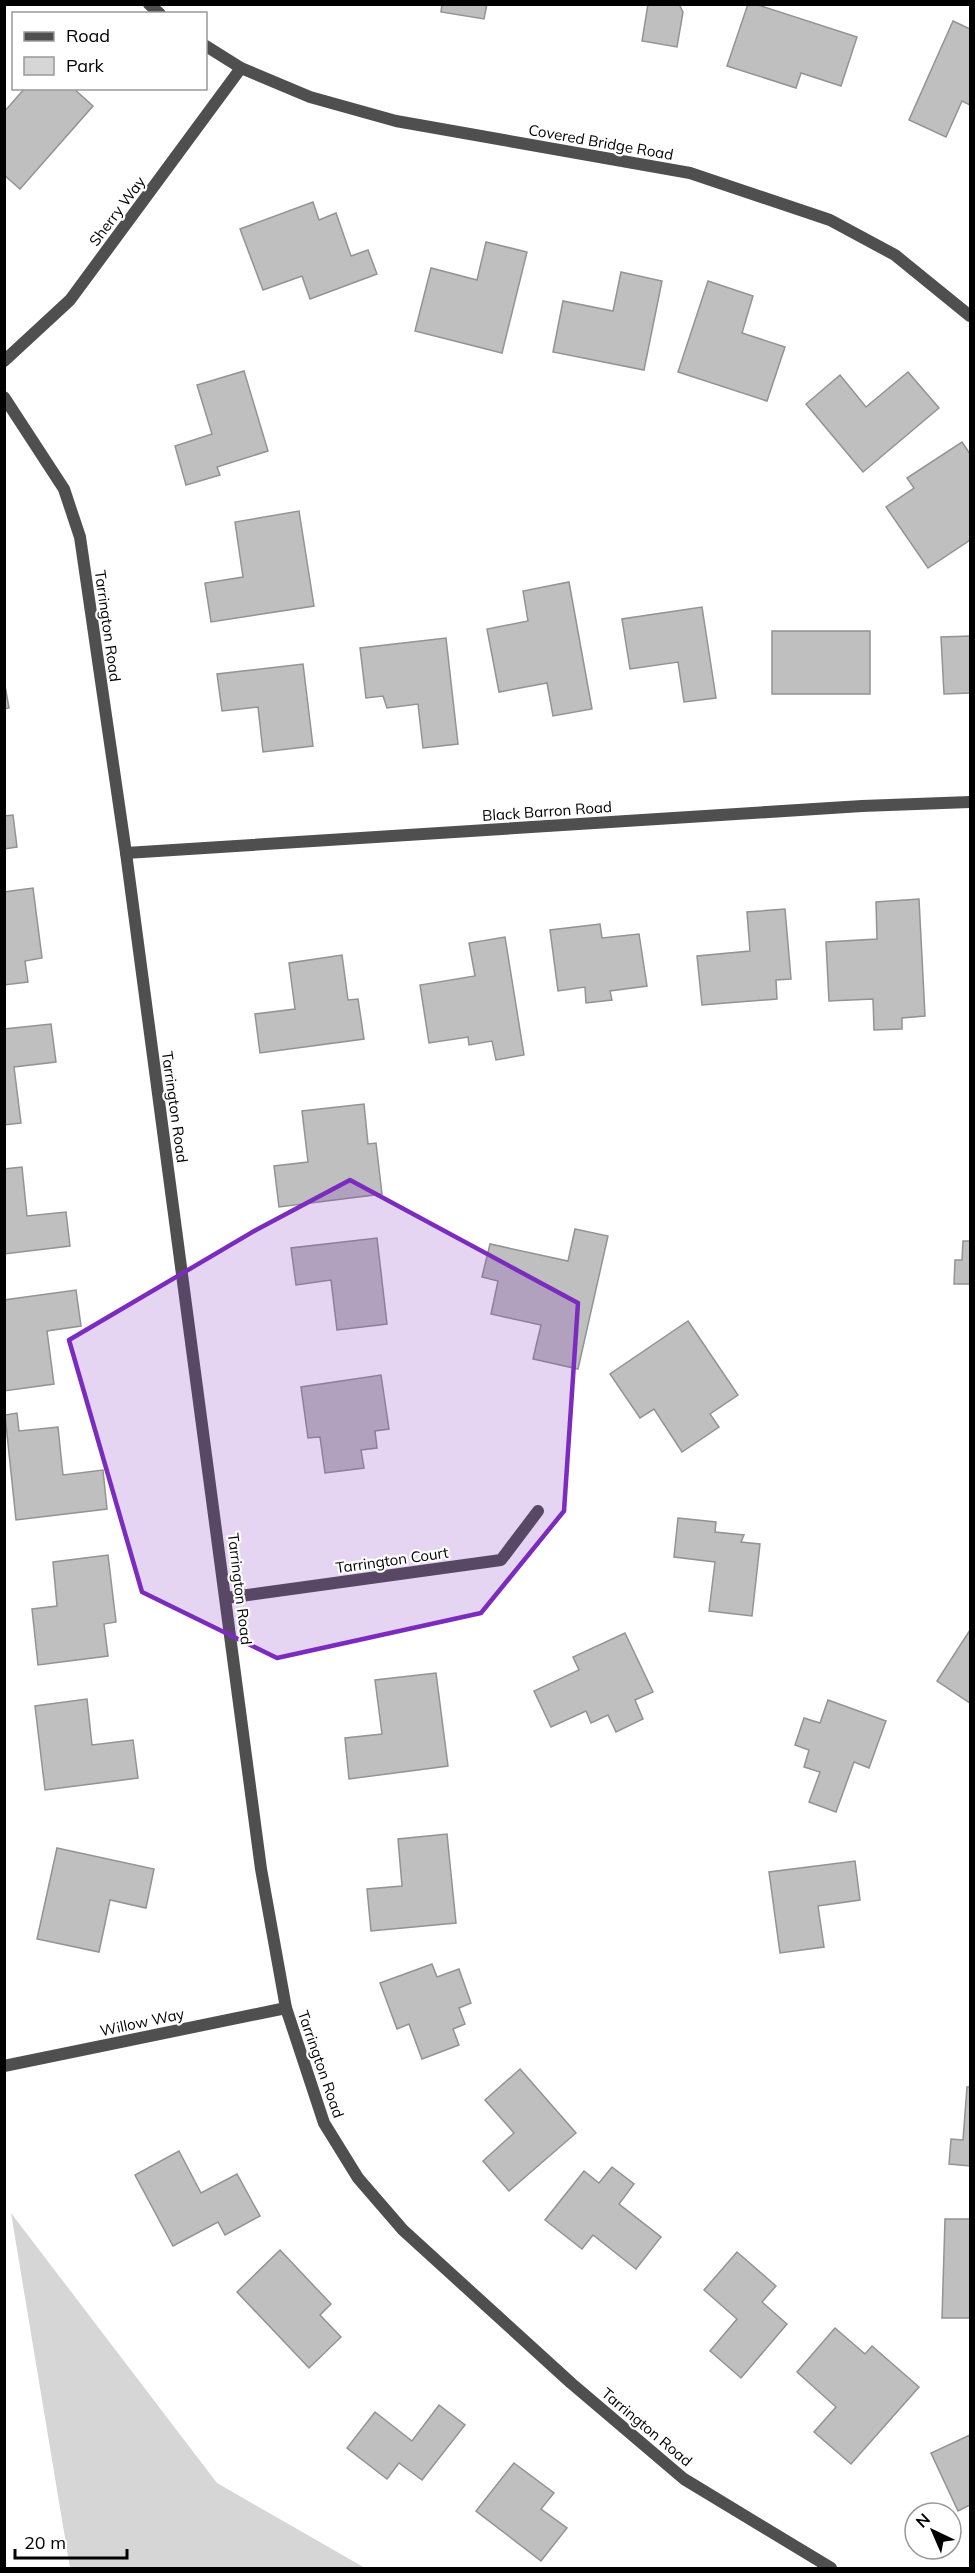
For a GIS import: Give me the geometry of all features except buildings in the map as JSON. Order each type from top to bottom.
[{"type":"street","name":"Covered Bridge Road","points":[[207,47],[241,68],[310,97],[396,121],[690,172],[830,220],[895,255],[970,316]]},
{"type":"street","name":"Sherry Way","points":[[4,361],[70,300],[241,68]]},
{"type":"street","name":"Tarrington Road","points":[[4,397],[64,489],[80,537],[126,853],[261,1869],[286,2008],[324,2123],[358,2178],[403,2230],[571,2383],[684,2479],[831,2568]]},
{"type":"street","name":"Black Barron Road","points":[[126,853],[862,806],[970,802]]},
{"type":"street","name":"Tarrington Court","points":[[226,1598],[501,1560],[538,1511]]},
{"type":"street","name":"Willow Way","points":[[4,2066],[286,2008]]},
{"type":"highlighted area","points":[[350,1180],[578,1303],[564,1511],[481,1613],[277,1658],[142,1592],[69,1340],[256,1230]]},
{"type":"green space","points":[[11,2213],[217,2483],[365,2568],[70,2568]]}]
